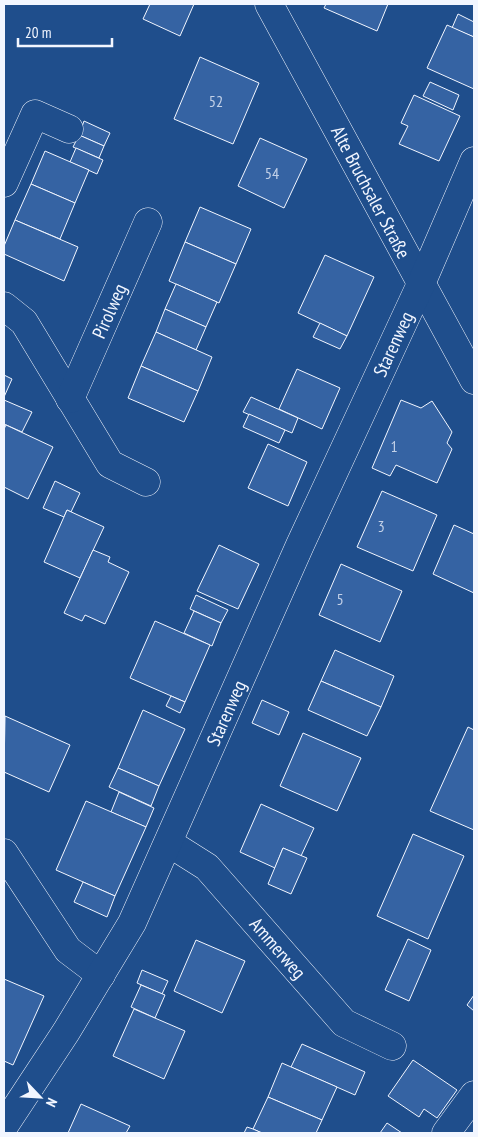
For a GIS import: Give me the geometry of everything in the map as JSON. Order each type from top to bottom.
[{"type":"street","name":"Alte Bruchsaler Straße","points":[[269,4],[474,380]]},
{"type":"street","points":[[4,183],[35,114],[69,130]]},
{"type":"street","name":"Starenweg","points":[[4,1126],[66,1032],[132,923],[474,160]]},
{"type":"street","name":"Pirolweg","points":[[70,399],[148,222]]},
{"type":"street","points":[[4,306],[24,322],[110,464],[146,482]]},
{"type":"street","name":"Ammerweg","points":[[169,843],[207,867],[344,1024],[392,1046]]},
{"type":"street","points":[[4,853],[68,950],[101,976]]},
{"type":"street","points":[[446,1133],[474,1096]]},
{"type":"building","points":[[150,4],[194,4],[180,36],[143,19]]},
{"type":"building","points":[[326,4],[388,4],[377,31],[324,8]]},
{"type":"building","points":[[458,14],[474,22],[474,37],[452,28]]},
{"type":"building","points":[[447,25],[474,37],[474,89],[427,68]]},
{"type":"building","points":[[200,57],[259,83],[233,144],[174,119]]},
{"type":"building","points":[[430,82],[459,95],[453,110],[423,96]]},
{"type":"building","points":[[414,95],[460,116],[439,161],[399,144],[408,126],[401,123]]},
{"type":"building","points":[[84,121],[110,133],[104,146],[79,135]]},
{"type":"building","points":[[79,135],[104,146],[99,158],[73,147]]},
{"type":"building","points":[[260,138],[307,159],[284,208],[238,186]]},
{"type":"building","points":[[76,148],[103,160],[97,174],[70,162]]},
{"type":"building","points":[[45,151],[89,170],[75,203],[31,184]]},
{"type":"building","points":[[31,184],[75,203],[60,239],[15,220]]},
{"type":"building","points":[[200,207],[251,229],[236,264],[185,242]]},
{"type":"building","points":[[15,220],[78,247],[64,281],[4,254],[4,246]]},
{"type":"building","points":[[185,242],[236,264],[219,303],[169,281]]},
{"type":"building","points":[[325,255],[374,277],[347,336],[298,313]]},
{"type":"building","points":[[176,284],[217,302],[206,327],[165,309]]},
{"type":"building","points":[[165,309],[206,327],[196,350],[156,332]]},
{"type":"building","points":[[320,323],[347,336],[340,349],[313,337]]},
{"type":"building","points":[[156,332],[212,357],[198,391],[141,366]]},
{"type":"building","points":[[141,366],[198,391],[184,422],[128,398]]},
{"type":"building","points":[[297,369],[340,388],[322,429],[279,409]]},
{"type":"building","points":[[4,375],[12,379],[4,397]]},
{"type":"building","points":[[251,397],[298,418],[292,433],[243,412]]},
{"type":"building","points":[[4,400],[32,412],[22,432],[4,424]]},
{"type":"building","points":[[401,400],[421,408],[432,401],[452,432],[447,443],[452,449],[437,483],[396,465],[390,476],[372,468]]},
{"type":"building","points":[[249,414],[285,430],[279,443],[243,427]]},
{"type":"building","points":[[6,425],[53,447],[28,499],[4,487],[4,429]]},
{"type":"building","points":[[268,444],[307,462],[288,506],[248,488]]},
{"type":"building","points":[[55,481],[80,493],[71,512],[67,510],[64,517],[43,508]]},
{"type":"building","points":[[382,491],[437,515],[413,571],[357,547]]},
{"type":"building","points":[[67,510],[104,527],[80,578],[44,562]]},
{"type":"building","points":[[454,525],[474,534],[474,593],[433,574]]},
{"type":"building","points":[[219,545],[259,564],[238,609],[197,591]]},
{"type":"building","points":[[93,550],[110,557],[108,562],[129,572],[105,624],[85,615],[82,621],[64,613]]},
{"type":"building","points":[[341,564],[402,591],[380,642],[319,615]]},
{"type":"building","points":[[196,595],[228,610],[221,623],[190,609]]},
{"type":"building","points":[[194,611],[221,623],[212,646],[184,633]]},
{"type":"building","points":[[155,621],[210,645],[185,702],[130,678]]},
{"type":"building","points":[[335,650],[394,676],[381,707],[321,681]]},
{"type":"building","points":[[321,681],[381,707],[367,736],[308,710]]},
{"type":"building","points":[[171,696],[185,702],[180,713],[166,706]]},
{"type":"building","points":[[262,700],[289,712],[279,735],[252,723]]},
{"type":"building","points":[[143,710],[185,729],[159,786],[118,768]]},
{"type":"building","points":[[5,716],[70,745],[49,792],[4,772]]},
{"type":"building","points":[[468,727],[474,730],[474,830],[430,811]]},
{"type":"building","points":[[303,733],[361,758],[337,811],[280,786]]},
{"type":"building","points":[[118,768],[159,786],[151,806],[109,787]]},
{"type":"building","points":[[119,792],[154,808],[146,827],[111,812]]},
{"type":"building","points":[[86,801],[146,827],[115,896],[56,870]]},
{"type":"building","points":[[261,804],[314,828],[301,856],[283,848],[275,868],[240,852]]},
{"type":"building","points":[[413,834],[464,856],[428,939],[377,916]]},
{"type":"building","points":[[283,848],[307,858],[291,894],[268,884]]},
{"type":"building","points":[[83,882],[115,896],[107,917],[74,902]]},
{"type":"building","points":[[408,939],[431,950],[409,1001],[385,990]]},
{"type":"building","points":[[196,940],[245,961],[222,1013],[174,991]]},
{"type":"building","points":[[142,970],[168,981],[162,994],[137,983]]},
{"type":"building","points":[[4,979],[44,996],[13,1065],[4,1061]]},
{"type":"building","points":[[141,985],[165,995],[155,1018],[131,1007]]},
{"type":"building","points":[[474,995],[474,1011],[467,1005]]},
{"type":"building","points":[[134,1009],[185,1031],[164,1079],[113,1056]]},
{"type":"building","points":[[302,1044],[365,1072],[355,1095],[291,1067]]},
{"type":"building","points":[[413,1060],[457,1090],[437,1118],[424,1109],[419,1117],[388,1096]]},
{"type":"building","points":[[282,1063],[337,1087],[322,1120],[268,1097]]},
{"type":"building","points":[[268,1097],[322,1120],[316,1133],[262,1133],[253,1129]]},
{"type":"building","points":[[81,1104],[130,1126],[126,1133],[68,1133]]},
{"type":"building","points":[[387,1123],[402,1133],[380,1133]]},
{"type":"building","points":[[247,1127],[253,1129],[262,1133],[244,1133]]}]
